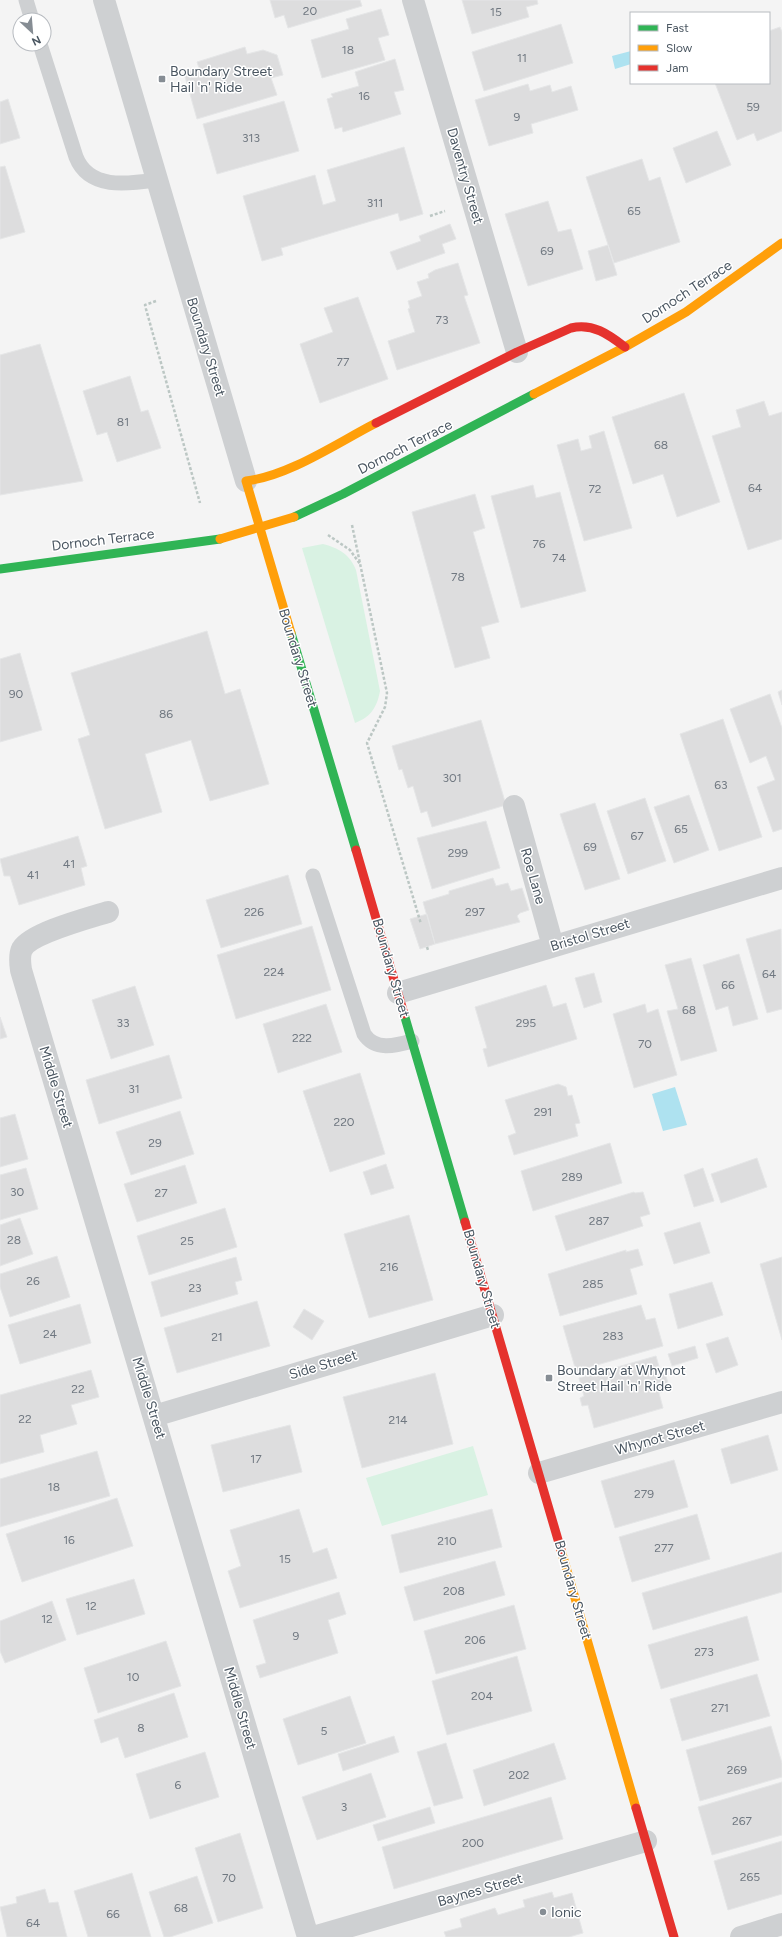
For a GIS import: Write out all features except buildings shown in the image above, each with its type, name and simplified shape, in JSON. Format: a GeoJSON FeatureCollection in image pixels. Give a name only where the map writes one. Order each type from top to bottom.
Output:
{"type":"FeatureCollection","features":[{"type":"Feature","properties":{"kind":"street","name":"Boundary Street"},"geometry":{"type":"LineString","coordinates":[[104,0],[493,1315],[674,1937]]}},
{"type":"Feature","properties":{"kind":"street","name":"Daventry Street"},"geometry":{"type":"LineString","coordinates":[[413,0],[517,352]]}},
{"type":"Feature","properties":{"kind":"street","name":"Dornoch Terrace"},"geometry":{"type":"LineString","coordinates":[[0,569],[220,539],[294,517],[350,491],[625,347],[686,312],[782,243]]}},
{"type":"Feature","properties":{"kind":"street"},"geometry":{"type":"LineString","coordinates":[[246,481],[262,479],[286,470],[517,352],[577,326],[591,326],[599,329],[625,347]]}},
{"type":"Feature","properties":{"kind":"street","name":"Roe Lane"},"geometry":{"type":"LineString","coordinates":[[514,806],[553,946]]}},
{"type":"Feature","properties":{"kind":"street","name":"Bristol Street"},"geometry":{"type":"LineString","coordinates":[[398,993],[782,878]]}},
{"type":"Feature","properties":{"kind":"street","name":"Middle Street"},"geometry":{"type":"LineString","coordinates":[[108,912],[32,939],[23,948],[20,960],[21,970],[308,1937]]}},
{"type":"Feature","properties":{"kind":"street","name":"Side Street"},"geometry":{"type":"LineString","coordinates":[[154,1416],[493,1315]]}},
{"type":"Feature","properties":{"kind":"street","name":"Whynot Street"},"geometry":{"type":"LineString","coordinates":[[539,1473],[782,1402]]}},
{"type":"Feature","properties":{"kind":"street","name":"Baynes Street"},"geometry":{"type":"LineString","coordinates":[[313,1937],[646,1842]]}},
{"type":"Feature","properties":{"kind":"street"},"geometry":{"type":"LineString","coordinates":[[741,1937],[782,1924]]}},
{"type":"Feature","properties":{"kind":"lane"},"geometry":{"type":"LineString","coordinates":[[26,0],[30,12]]}},
{"type":"Feature","properties":{"kind":"lane"},"geometry":{"type":"LineString","coordinates":[[43,52],[76,157],[83,170],[91,176],[118,184],[156,180]]}},
{"type":"Feature","properties":{"kind":"lane"},"geometry":{"type":"LineString","coordinates":[[313,876],[364,1034],[372,1041],[384,1046],[396,1046],[412,1041]]}},
{"type":"Feature","properties":{"kind":"path"},"geometry":{"type":"LineString","coordinates":[[156,301],[145,305],[200,503]]}},
{"type":"Feature","properties":{"kind":"path"},"geometry":{"type":"LineString","coordinates":[[352,525],[387,693],[385,707],[367,743],[421,924]]}},
{"type":"Feature","properties":{"kind":"path"},"geometry":{"type":"LineString","coordinates":[[328,535],[350,550],[361,566]]}},
{"type":"Feature","properties":{"kind":"green space"},"geometry":{"type":"Polygon","coordinates":[[[323,544],[343,552],[356,570],[380,691],[375,707],[372,711],[361,721],[355,723],[302,548],[323,544]]]}},
{"type":"Feature","properties":{"kind":"green space"},"geometry":{"type":"Polygon","coordinates":[[[473,1446],[488,1495],[382,1526],[366,1478],[473,1446]]]}},
{"type":"Feature","properties":{"kind":"water"},"geometry":{"type":"Polygon","coordinates":[[[630,51],[630,64],[615,69],[612,56],[630,51]]]}},
{"type":"Feature","properties":{"kind":"water"},"geometry":{"type":"Polygon","coordinates":[[[675,1087],[687,1125],[663,1131],[652,1094],[675,1087]]]}},
{"type":"Feature","properties":{"kind":"traffic: fast"},"geometry":{"type":"LineString","coordinates":[[294,517],[343,494],[534,394]]}},
{"type":"Feature","properties":{"kind":"traffic: fast"},"geometry":{"type":"LineString","coordinates":[[0,569],[220,539]]}},
{"type":"Feature","properties":{"kind":"traffic: fast"},"geometry":{"type":"LineString","coordinates":[[291,633],[356,850]]}},
{"type":"Feature","properties":{"kind":"traffic: fast"},"geometry":{"type":"LineString","coordinates":[[404,1014],[465,1222]]}},
{"type":"Feature","properties":{"kind":"traffic: slow"},"geometry":{"type":"LineString","coordinates":[[534,394],[625,347],[686,312],[782,243]]}},
{"type":"Feature","properties":{"kind":"traffic: slow"},"geometry":{"type":"LineString","coordinates":[[291,633],[246,481],[279,473],[296,466],[376,423]]}},
{"type":"Feature","properties":{"kind":"traffic: slow"},"geometry":{"type":"LineString","coordinates":[[220,539],[294,517]]}},
{"type":"Feature","properties":{"kind":"traffic: slow"},"geometry":{"type":"LineString","coordinates":[[561,1550],[636,1808]]}},
{"type":"Feature","properties":{"kind":"traffic: jam"},"geometry":{"type":"LineString","coordinates":[[376,423],[517,352],[571,328],[593,328],[606,334],[625,347]]}},
{"type":"Feature","properties":{"kind":"traffic: jam"},"geometry":{"type":"LineString","coordinates":[[356,850],[404,1014]]}},
{"type":"Feature","properties":{"kind":"traffic: jam"},"geometry":{"type":"LineString","coordinates":[[465,1222],[561,1550]]}},
{"type":"Feature","properties":{"kind":"traffic: jam"},"geometry":{"type":"LineString","coordinates":[[636,1808],[674,1937]]}},
{"type":"Feature","properties":{"kind":"place","name":"Boundary Street Hail 'n' Ride"},"geometry":{"type":"Point","coordinates":[162,79]}},
{"type":"Feature","properties":{"kind":"place","name":"Boundary at Whynot Street Hail 'n' Ride"},"geometry":{"type":"Point","coordinates":[549,1378]}},
{"type":"Feature","properties":{"kind":"place","name":"Ionic"},"geometry":{"type":"Point","coordinates":[543,1912]}}]}
